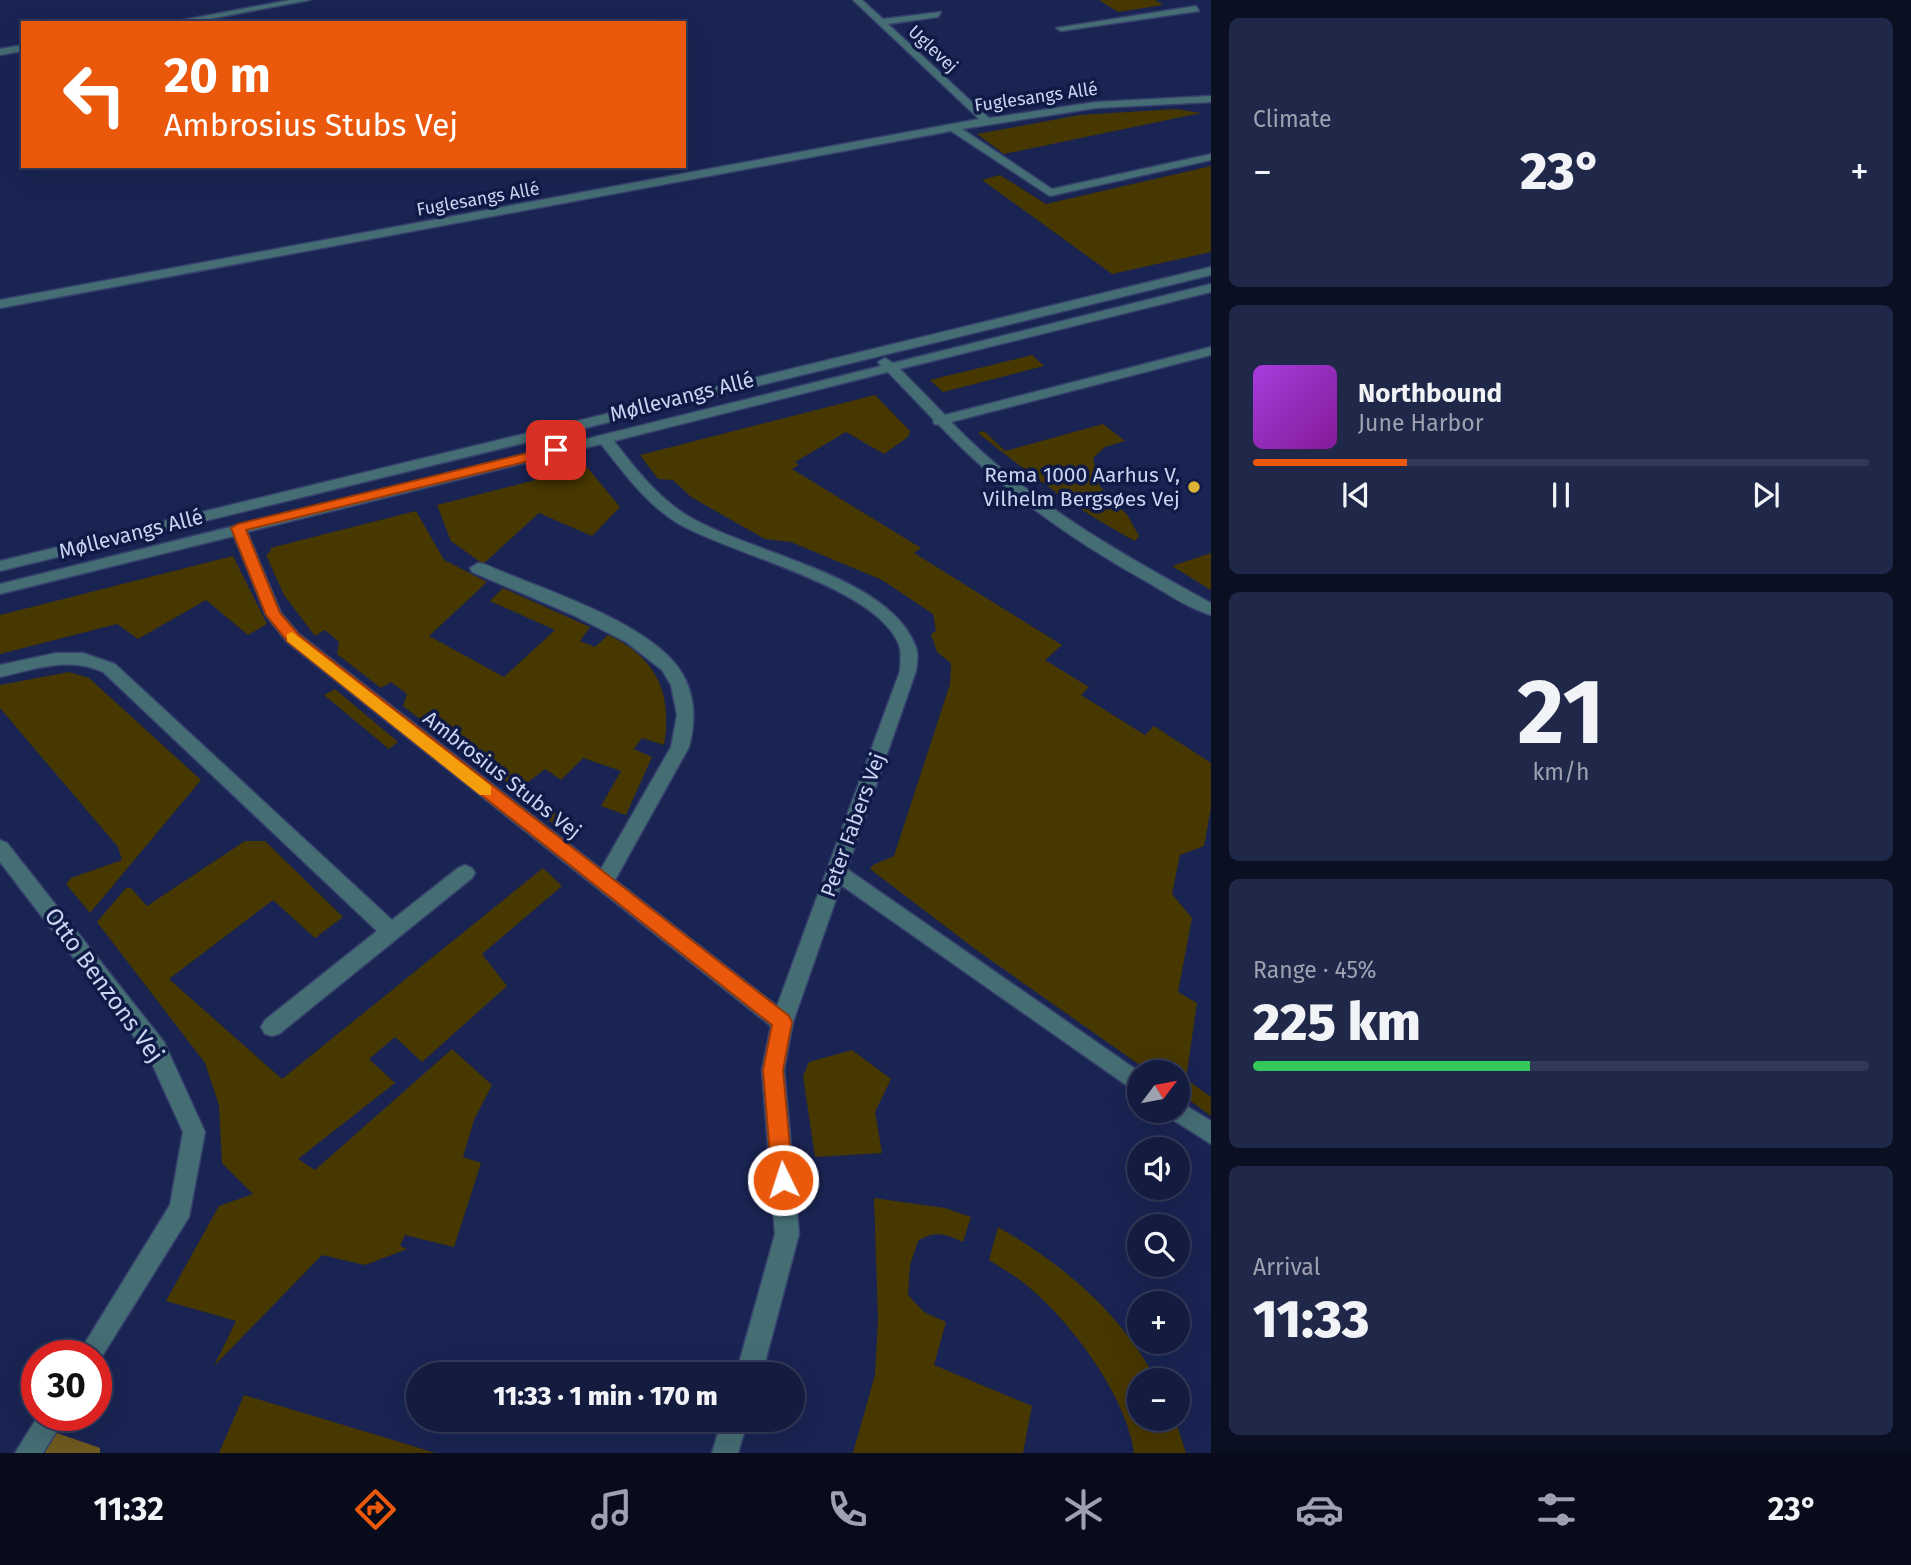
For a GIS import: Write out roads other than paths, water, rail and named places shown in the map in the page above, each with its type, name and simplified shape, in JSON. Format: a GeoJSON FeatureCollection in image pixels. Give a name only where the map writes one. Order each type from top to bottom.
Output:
{"type":"FeatureCollection","features":[{"type":"Feature","properties":{"kind":"street"},"geometry":{"type":"LineString","coordinates":[[183,21],[306,0]]}},
{"type":"Feature","properties":{"kind":"street","name":"Uglevej"},"geometry":{"type":"LineString","coordinates":[[858,0],[986,121]]}},
{"type":"Feature","properties":{"kind":"street"},"geometry":{"type":"LineString","coordinates":[[1061,28],[1200,11],[1183,0]]}},
{"type":"Feature","properties":{"kind":"street"},"geometry":{"type":"LineString","coordinates":[[881,22],[938,14]]}},
{"type":"Feature","properties":{"kind":"street"},"geometry":{"type":"LineString","coordinates":[[0,52],[21,48]]}},
{"type":"Feature","properties":{"kind":"street","name":"Fuglesangs Allé"},"geometry":{"type":"LineString","coordinates":[[0,304],[986,121],[1096,105],[1208,101]]}},
{"type":"Feature","properties":{"kind":"street"},"geometry":{"type":"LineString","coordinates":[[952,127],[1050,193],[1211,157]]}},
{"type":"Feature","properties":{"kind":"street","name":"Møllevangs Allé"},"geometry":{"type":"LineString","coordinates":[[0,566],[1211,271]]}},
{"type":"Feature","properties":{"kind":"street"},"geometry":{"type":"LineString","coordinates":[[1205,289],[1211,300]]}},
{"type":"Feature","properties":{"kind":"street","name":"Møllevangs Allé"},"geometry":{"type":"LineString","coordinates":[[0,589],[1205,289]]}},
{"type":"Feature","properties":{"kind":"street"},"geometry":{"type":"LineString","coordinates":[[939,421],[1211,351]]}},
{"type":"Feature","properties":{"kind":"street"},"geometry":{"type":"LineString","coordinates":[[875,352],[939,421],[1020,494],[1064,526],[1211,610]]}},
{"type":"Feature","properties":{"kind":"street","name":"Peter Fabers Vej"},"geometry":{"type":"LineString","coordinates":[[604,438],[641,485],[681,519],[734,547],[858,593],[879,607],[908,644],[908,671],[782,1022],[773,1070],[787,1234],[752,1362]]}},
{"type":"Feature","properties":{"kind":"street","name":"Ambrosius Stubs Vej"},"geometry":{"type":"LineString","coordinates":[[238,528],[274,615],[293,638],[782,1022]]}},
{"type":"Feature","properties":{"kind":"street"},"geometry":{"type":"LineString","coordinates":[[478,568],[618,630],[648,648],[668,666],[678,682],[687,722],[680,747],[603,883]]}},
{"type":"Feature","properties":{"kind":"street"},"geometry":{"type":"LineString","coordinates":[[0,671],[66,657],[91,657],[109,668],[390,931]]}},
{"type":"Feature","properties":{"kind":"street","name":"Otto Benzons Vej"},"geometry":{"type":"LineString","coordinates":[[0,848],[156,1049],[194,1132],[181,1209],[100,1340]]}},
{"type":"Feature","properties":{"kind":"street"},"geometry":{"type":"LineString","coordinates":[[837,872],[1127,1076]]}},
{"type":"Feature","properties":{"kind":"street"},"geometry":{"type":"LineString","coordinates":[[272,1027],[466,873]]}},
{"type":"Feature","properties":{"kind":"street"},"geometry":{"type":"LineString","coordinates":[[1190,1119],[1211,1134]]}},
{"type":"Feature","properties":{"kind":"street"},"geometry":{"type":"LineString","coordinates":[[28,1453],[43,1431]]}},
{"type":"Feature","properties":{"kind":"street"},"geometry":{"type":"LineString","coordinates":[[725,1453],[731,1432]]}},
{"type":"Feature","properties":{"kind":"place","name":"Rema 1000 Aarhus V, Vilhelm Bergsøes Vej"},"geometry":{"type":"Point","coordinates":[1194,487]}}]}
